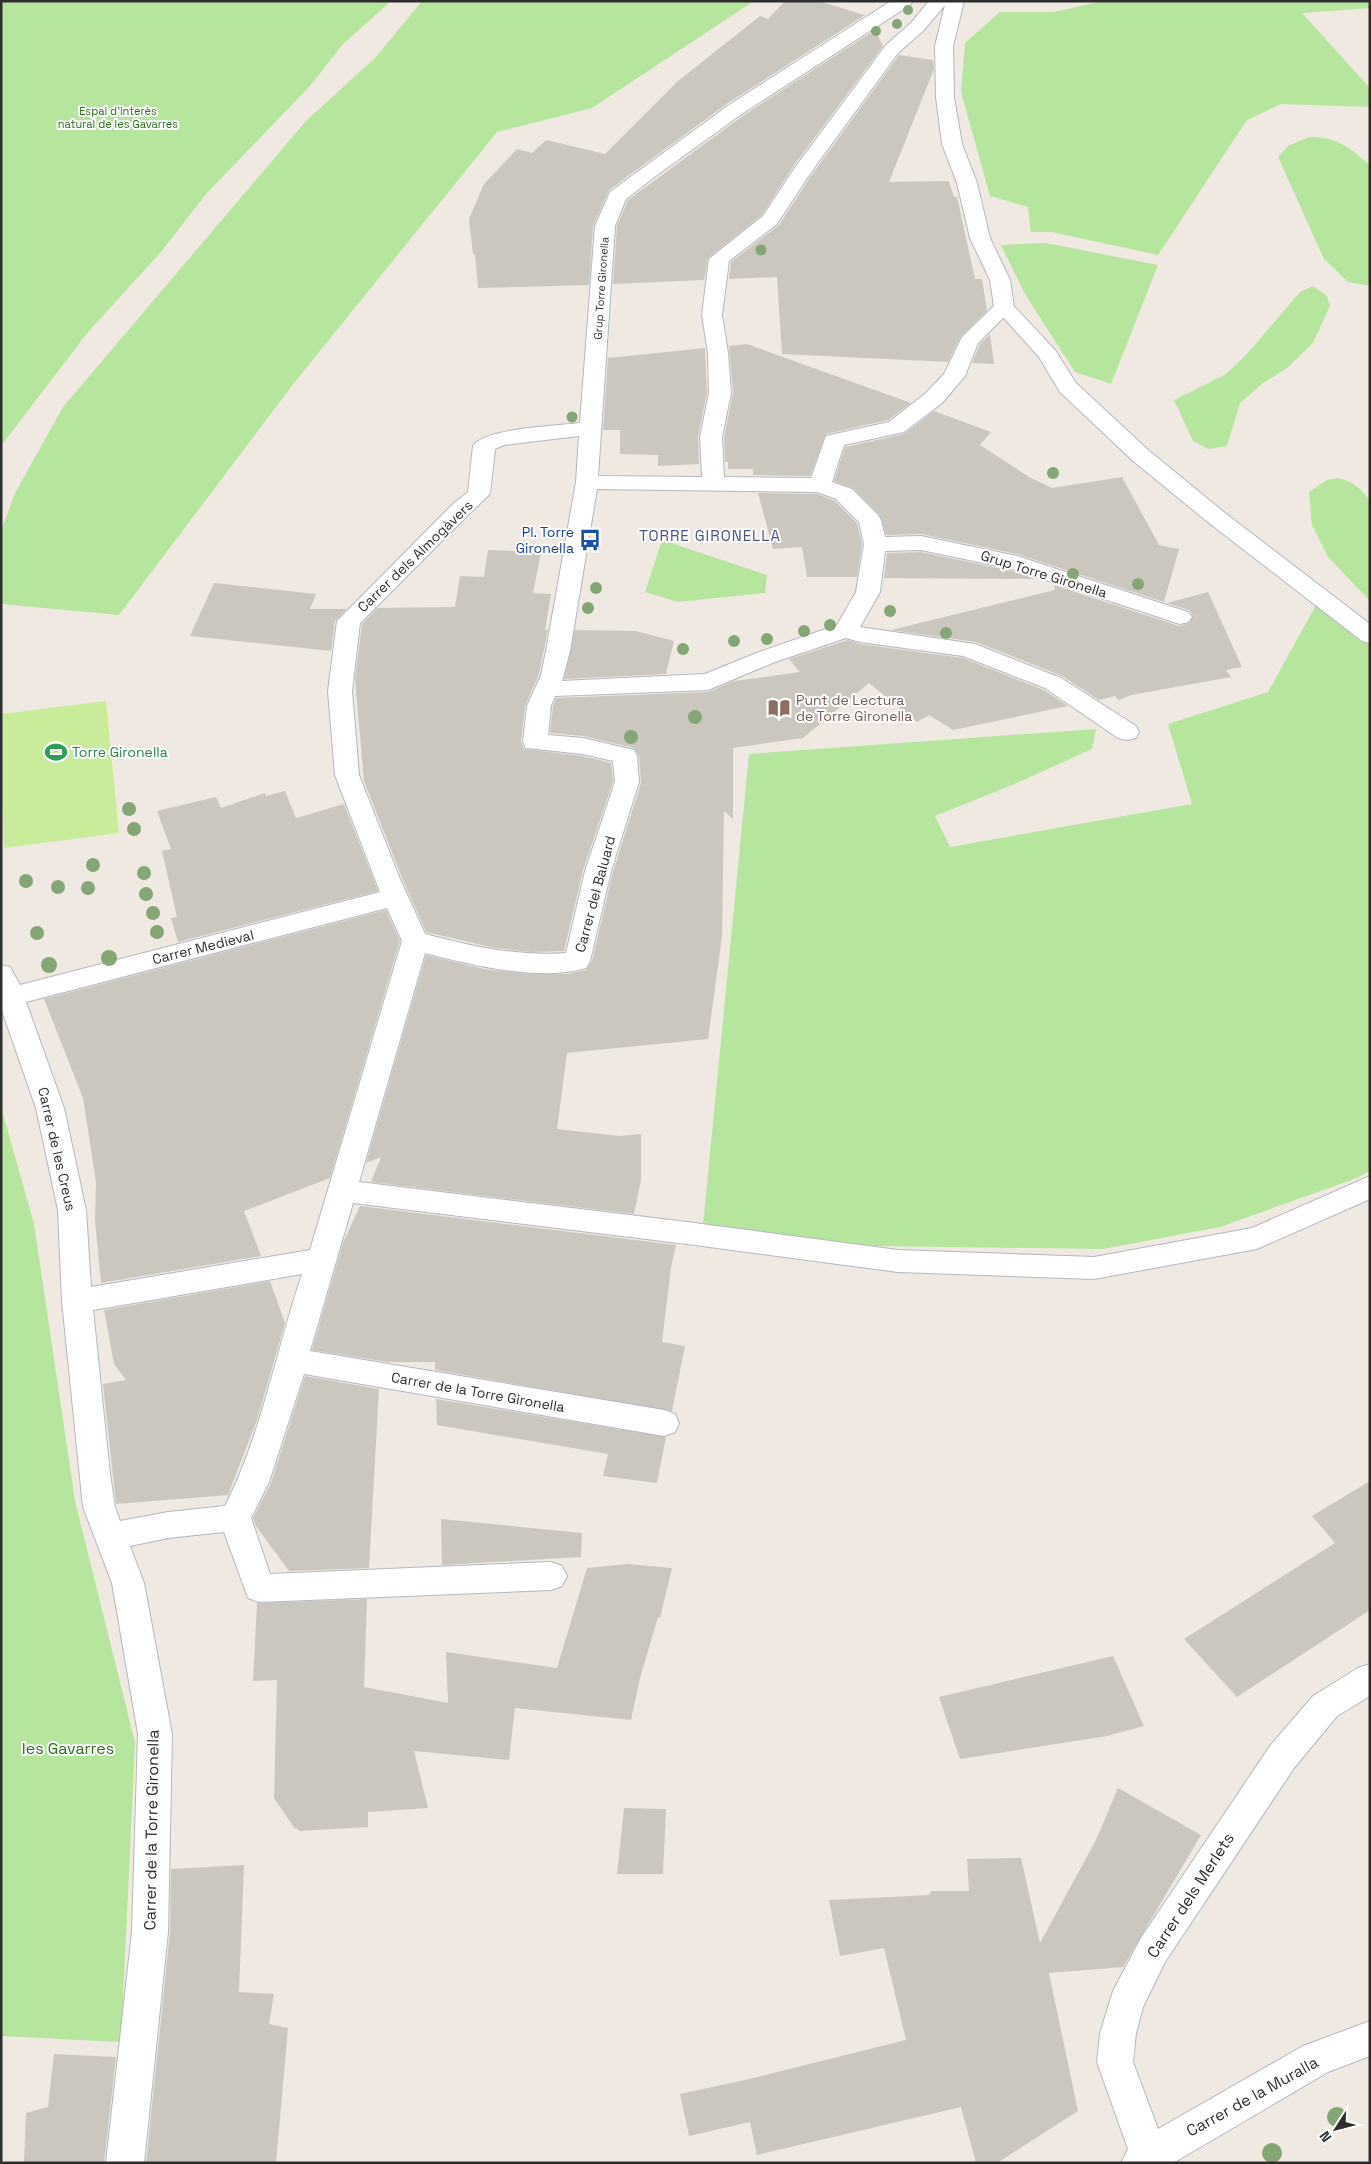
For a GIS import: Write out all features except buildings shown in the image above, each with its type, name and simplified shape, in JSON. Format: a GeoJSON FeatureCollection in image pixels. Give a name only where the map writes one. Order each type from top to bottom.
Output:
{"type":"FeatureCollection","features":[{"type":"Feature","properties":{"kind":"street","name":"Grup Torre Gironella"},"geometry":{"type":"LineString","coordinates":[[587,482],[605,226],[617,196],[736,110],[904,1]]}},
{"type":"Feature","properties":{"kind":"street"},"geometry":{"type":"LineString","coordinates":[[713,484],[711,437],[720,393],[718,353],[712,315],[718,259],[770,220],[801,173],[892,49],[917,27],[939,1]]}},
{"type":"Feature","properties":{"kind":"street"},"geometry":{"type":"LineString","coordinates":[[955,1],[944,46],[945,97],[952,144],[967,183],[980,238],[1000,280],[1004,307],[1048,354],[1068,387],[1140,455],[1216,518],[1370,636]]}},
{"type":"Feature","properties":{"kind":"street"},"geometry":{"type":"LineString","coordinates":[[820,486],[834,441],[896,427],[934,398],[954,376],[969,341],[1004,307]]}},
{"type":"Feature","properties":{"kind":"street","name":"Carrer dels Almogàvers"},"geometry":{"type":"LineString","coordinates":[[415,941],[395,897],[347,775],[340,691],[349,621],[478,494],[484,446],[499,439],[591,428]]}},
{"type":"Feature","properties":{"kind":"street"},"geometry":{"type":"LineString","coordinates":[[846,630],[868,592],[875,544],[870,520],[844,494],[820,486],[587,482],[558,651],[553,675],[546,689],[708,682],[767,657],[846,630],[860,635],[967,649],[1053,683],[1127,732]]}},
{"type":"Feature","properties":{"kind":"street","name":"Grup Torre Gironella"},"geometry":{"type":"LineString","coordinates":[[875,544],[921,543],[1017,563],[1180,618]]}},
{"type":"Feature","properties":{"kind":"street","name":"Carrer del Baluard"},"geometry":{"type":"LineString","coordinates":[[415,941],[470,955],[545,964],[577,961],[598,871],[626,782],[625,756],[583,746],[535,742],[539,706],[546,689]]}},
{"type":"Feature","properties":{"kind":"street","name":"Carrer Medieval"},"geometry":{"type":"LineString","coordinates":[[6,986],[395,897]]}},
{"type":"Feature","properties":{"kind":"street"},"geometry":{"type":"LineString","coordinates":[[415,941],[312,1288],[293,1360],[253,1482],[235,1518],[259,1588],[551,1576]]}},
{"type":"Feature","properties":{"kind":"street","name":"Carrer de les Creus"},"geometry":{"type":"LineString","coordinates":[[6,986],[50,1108],[72,1210],[77,1301],[94,1474],[99,1507],[112,1536]]}},
{"type":"Feature","properties":{"kind":"street"},"geometry":{"type":"LineString","coordinates":[[342,1191],[688,1233],[898,1261],[1094,1268],[1256,1238],[1370,1187]]}},
{"type":"Feature","properties":{"kind":"street"},"geometry":{"type":"LineString","coordinates":[[77,1301],[322,1259]]}},
{"type":"Feature","properties":{"kind":"street","name":"Carrer de la Torre Gironella"},"geometry":{"type":"LineString","coordinates":[[293,1360],[664,1424]]}},
{"type":"Feature","properties":{"kind":"street"},"geometry":{"type":"LineString","coordinates":[[112,1536],[168,1525],[235,1518]]}},
{"type":"Feature","properties":{"kind":"street","name":"Carrer de la Torre Gironella"},"geometry":{"type":"LineString","coordinates":[[112,1536],[128,1583],[154,1734],[150,1932],[125,2163]]}},
{"type":"Feature","properties":{"kind":"street","name":"Carrer dels Merlets"},"geometry":{"type":"LineString","coordinates":[[1144,2160],[1116,2062],[1118,2033],[1126,2003],[1153,1950],[1282,1757],[1325,1706],[1370,1678]]}},
{"type":"Feature","properties":{"kind":"street","name":"Carrer de la Muralla"},"geometry":{"type":"LineString","coordinates":[[1144,2160],[1176,2139],[1316,2059],[1370,2038]]}},
{"type":"Feature","properties":{"kind":"green space","name":"Espai d'interès natural de les Gavarres"},"geometry":{"type":"Polygon","coordinates":[[[1,1],[391,1],[343,44],[309,87],[206,194],[161,252],[88,332],[1,446],[1,1]]]}},
{"type":"Feature","properties":{"kind":"green space"},"geometry":{"type":"Polygon","coordinates":[[[422,1],[754,1],[592,108],[497,132],[294,383],[119,615],[1,604],[1,531],[15,493],[63,407],[306,121],[376,57],[422,1]]]}},
{"type":"Feature","properties":{"kind":"green space"},"geometry":{"type":"Polygon","coordinates":[[[1102,1],[1370,1],[1370,8],[1302,13],[1370,88],[1370,107],[1281,104],[1247,120],[1158,255],[1052,232],[1031,232],[1028,207],[990,196],[961,92],[965,43],[1000,12],[1054,12],[1102,1]]]}},
{"type":"Feature","properties":{"kind":"green space"},"geometry":{"type":"Polygon","coordinates":[[[1309,137],[1319,137],[1342,144],[1370,165],[1370,286],[1348,282],[1324,259],[1278,157],[1288,146],[1309,137]]]}},
{"type":"Feature","properties":{"kind":"green space"},"geometry":{"type":"Polygon","coordinates":[[[1046,243],[1158,265],[1111,384],[1075,372],[1025,294],[1001,245],[1046,243]]]}},
{"type":"Feature","properties":{"kind":"green space"},"geometry":{"type":"Polygon","coordinates":[[[1313,286],[1327,296],[1330,306],[1313,343],[1287,368],[1263,383],[1240,403],[1227,446],[1208,449],[1193,441],[1174,400],[1226,374],[1247,354],[1300,292],[1313,286]]]}},
{"type":"Feature","properties":{"kind":"green space"},"geometry":{"type":"Polygon","coordinates":[[[1338,478],[1356,486],[1370,501],[1370,601],[1328,557],[1312,525],[1309,492],[1327,480],[1338,478]]]}},
{"type":"Feature","properties":{"kind":"green space"},"geometry":{"type":"Polygon","coordinates":[[[662,540],[767,575],[765,593],[678,602],[645,592],[662,540]]]}},
{"type":"Feature","properties":{"kind":"green space"},"geometry":{"type":"Polygon","coordinates":[[[1316,605],[1370,644],[1370,1171],[1357,1178],[1220,1227],[1103,1249],[875,1246],[703,1225],[749,754],[1096,729],[1092,749],[1012,785],[935,816],[950,847],[1192,804],[1168,724],[1268,692],[1316,605]]]}},
{"type":"Feature","properties":{"kind":"green space","name":"Torre Gironella"},"geometry":{"type":"Polygon","coordinates":[[[106,701],[119,833],[4,848],[1,791],[1,714],[106,701]]]}},
{"type":"Feature","properties":{"kind":"green space","name":"les Gavarres"},"geometry":{"type":"Polygon","coordinates":[[[1,1107],[34,1224],[75,1501],[135,1743],[121,2042],[1,2036],[1,1107]]]}},
{"type":"Feature","properties":{"kind":"place","name":"Pl. Torre Gironella"},"geometry":{"type":"Point","coordinates":[590,540]}},
{"type":"Feature","properties":{"kind":"place","name":"Punt de Lectura de Torre Gironella"},"geometry":{"type":"Point","coordinates":[779,708]}},
{"type":"Feature","properties":{"kind":"place","name":"Torre Gironella"},"geometry":{"type":"Point","coordinates":[56,752]}},
{"type":"Feature","properties":{"kind":"district","name":"TORRE GIRONELLA"},"geometry":{"type":"Point","coordinates":[710,536]}}]}
